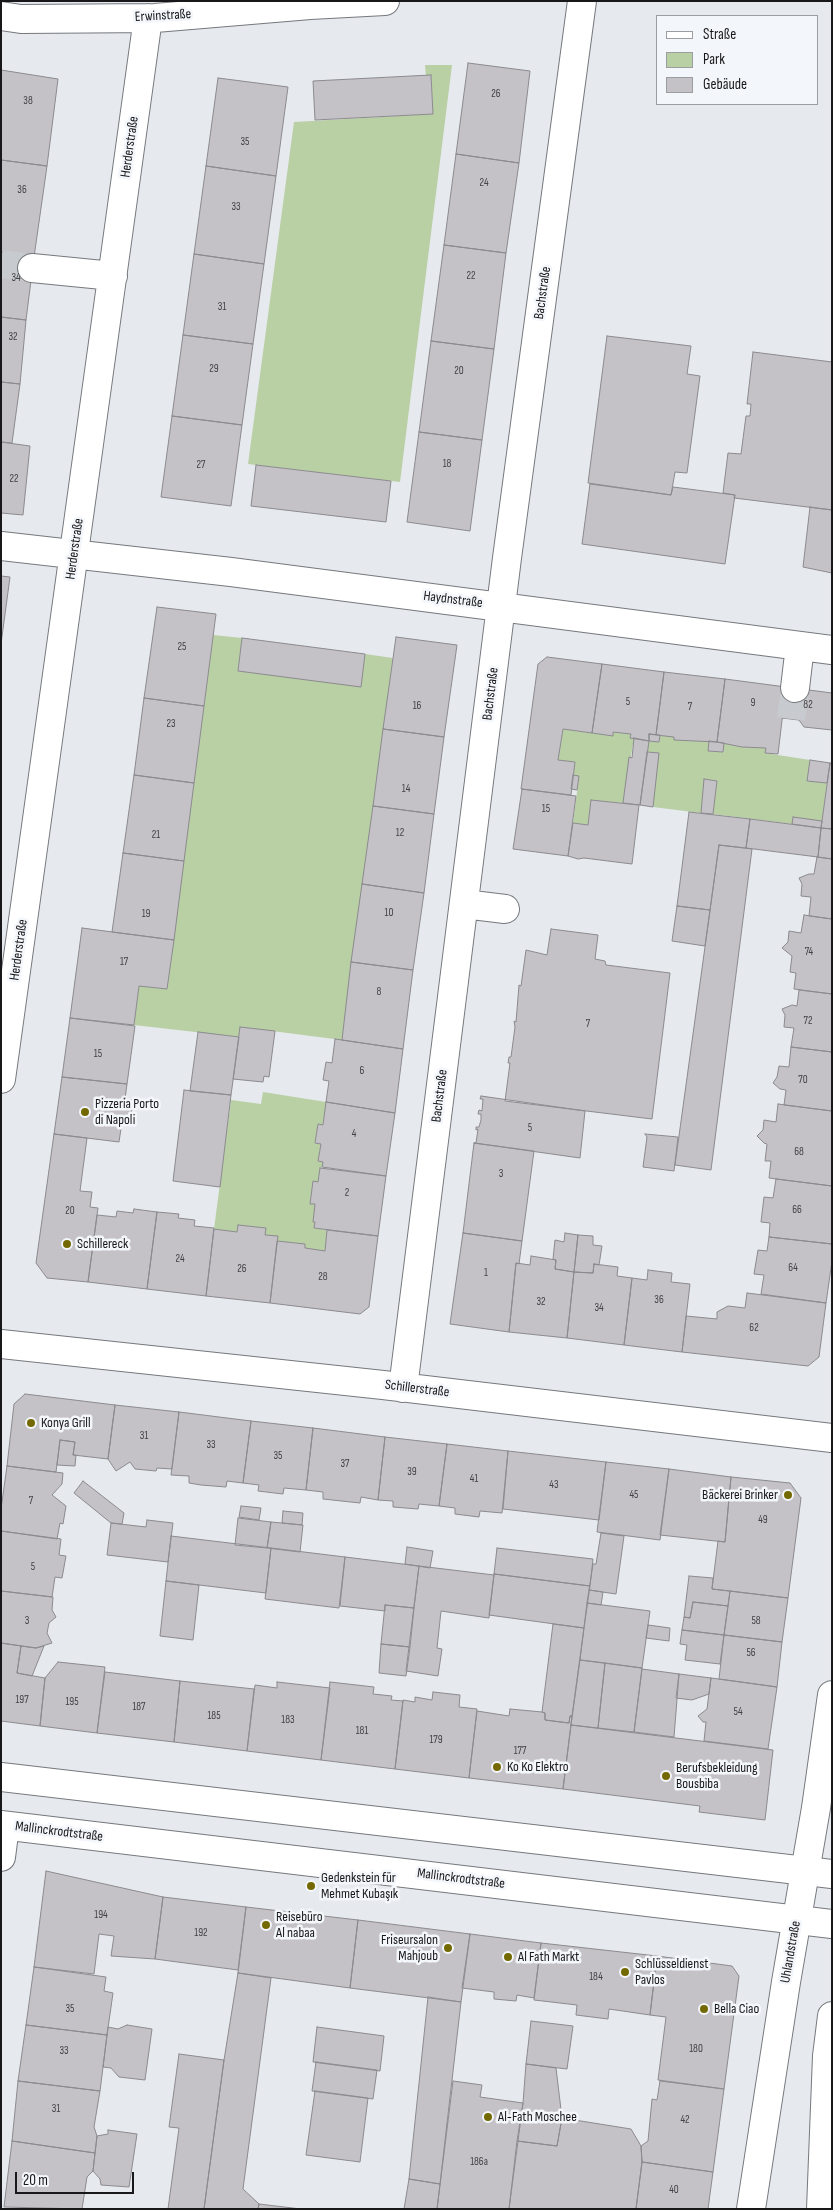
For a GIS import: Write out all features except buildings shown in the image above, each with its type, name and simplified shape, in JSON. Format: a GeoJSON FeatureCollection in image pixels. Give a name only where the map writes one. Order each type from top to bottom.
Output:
{"type":"FeatureCollection","features":[{"type":"Feature","properties":{"kind":"street","name":"Erwinstraße"},"geometry":{"type":"LineString","coordinates":[[1,16],[21,19],[385,1]]}},
{"type":"Feature","properties":{"kind":"street","name":"Bachstraße"},"geometry":{"type":"LineString","coordinates":[[403,1388],[502,607],[582,1]]}},
{"type":"Feature","properties":{"kind":"street","name":"Herderstraße"},"geometry":{"type":"LineString","coordinates":[[1,1079],[113,276],[154,12]]}},
{"type":"Feature","properties":{"kind":"street"},"geometry":{"type":"LineString","coordinates":[[32,268],[113,276]]}},
{"type":"Feature","properties":{"kind":"street","name":"Haydnstraße"},"geometry":{"type":"LineString","coordinates":[[1,546],[231,572],[832,650]]}},
{"type":"Feature","properties":{"kind":"street"},"geometry":{"type":"LineString","coordinates":[[795,688],[800,646]]}},
{"type":"Feature","properties":{"kind":"street"},"geometry":{"type":"LineString","coordinates":[[464,904],[505,909]]}},
{"type":"Feature","properties":{"kind":"street","name":"Schillerstraße"},"geometry":{"type":"LineString","coordinates":[[1,1344],[832,1438]]}},
{"type":"Feature","properties":{"kind":"street","name":"Uhlandstraße"},"geometry":{"type":"LineString","coordinates":[[752,2209],[796,1920],[816,1808],[832,1695]]}},
{"type":"Feature","properties":{"kind":"street"},"geometry":{"type":"LineString","coordinates":[[1,1777],[832,1874]]}},
{"type":"Feature","properties":{"kind":"street"},"geometry":{"type":"LineString","coordinates":[[1,1857],[3,1825]]}},
{"type":"Feature","properties":{"kind":"street","name":"Mallinckrodtstraße"},"geometry":{"type":"LineString","coordinates":[[3,1825],[832,1924]]}},
{"type":"Feature","properties":{"kind":"street"},"geometry":{"type":"LineString","coordinates":[[821,2209],[827,2056],[832,2016]]}},
{"type":"Feature","properties":{"kind":"green space"},"geometry":{"type":"Polygon","coordinates":[[[425,65],[452,65],[400,482],[248,464],[294,122],[433,114],[431,75],[426,76],[425,65]]]}},
{"type":"Feature","properties":{"kind":"green space"},"geometry":{"type":"Polygon","coordinates":[[[213,635],[242,638],[238,671],[361,686],[365,654],[393,658],[342,1040],[241,1027],[239,1037],[134,1025],[139,986],[167,989],[213,635]]]}},
{"type":"Feature","properties":{"kind":"green space"},"geometry":{"type":"Polygon","coordinates":[[[563,729],[612,736],[613,732],[631,734],[630,738],[634,738],[623,803],[591,800],[588,825],[573,823],[579,776],[573,775],[575,762],[558,760],[563,729]]]}},
{"type":"Feature","properties":{"kind":"green space"},"geometry":{"type":"Polygon","coordinates":[[[660,735],[674,737],[675,740],[709,741],[708,751],[723,752],[724,743],[742,747],[766,748],[765,753],[810,760],[807,781],[827,783],[822,821],[792,824],[713,814],[717,781],[705,779],[701,813],[653,807],[658,753],[647,752],[649,741],[659,742],[660,735]]]}},
{"type":"Feature","properties":{"kind":"green space"},"geometry":{"type":"Polygon","coordinates":[[[263,1092],[326,1102],[323,1125],[318,1124],[315,1143],[321,1144],[318,1161],[323,1162],[318,1182],[313,1181],[310,1203],[315,1204],[314,1228],[327,1230],[325,1251],[305,1248],[305,1244],[277,1241],[277,1236],[265,1235],[265,1228],[238,1225],[237,1232],[214,1229],[231,1100],[261,1104],[263,1092]]]}},
{"type":"Feature","properties":{"kind":"tunnel"},"geometry":{"type":"LineString","coordinates":[[1,264],[32,268]]}},
{"type":"Feature","properties":{"kind":"tunnel"},"geometry":{"type":"LineString","coordinates":[[791,719],[795,688]]}},
{"type":"Feature","properties":{"kind":"place","name":"Pizzeria Porto di Napoli"},"geometry":{"type":"Point","coordinates":[85,1112]}},
{"type":"Feature","properties":{"kind":"place","name":"Schillereck"},"geometry":{"type":"Point","coordinates":[67,1244]}},
{"type":"Feature","properties":{"kind":"place","name":"Konya Grill"},"geometry":{"type":"Point","coordinates":[31,1423]}},
{"type":"Feature","properties":{"kind":"place","name":"Bäckerei Brinker"},"geometry":{"type":"Point","coordinates":[788,1495]}},
{"type":"Feature","properties":{"kind":"place","name":"Ko Ko Elektro"},"geometry":{"type":"Point","coordinates":[497,1767]}},
{"type":"Feature","properties":{"kind":"place","name":"Berufsbekleidung Bousbiba"},"geometry":{"type":"Point","coordinates":[666,1776]}},
{"type":"Feature","properties":{"kind":"place","name":"Gedenkstein für Mehmet Kubaşık"},"geometry":{"type":"Point","coordinates":[311,1886]}},
{"type":"Feature","properties":{"kind":"place","name":"Reisebüro Al nabaa"},"geometry":{"type":"Point","coordinates":[266,1925]}},
{"type":"Feature","properties":{"kind":"place","name":"Friseursalon Mahjoub"},"geometry":{"type":"Point","coordinates":[448,1948]}},
{"type":"Feature","properties":{"kind":"place","name":"Al Fath Markt"},"geometry":{"type":"Point","coordinates":[508,1957]}},
{"type":"Feature","properties":{"kind":"place","name":"Schlüsseldienst Pavlos"},"geometry":{"type":"Point","coordinates":[625,1972]}},
{"type":"Feature","properties":{"kind":"place","name":"Bella Ciao"},"geometry":{"type":"Point","coordinates":[704,2009]}},
{"type":"Feature","properties":{"kind":"place","name":"Al-Fath Moschee"},"geometry":{"type":"Point","coordinates":[488,2117]}}]}
